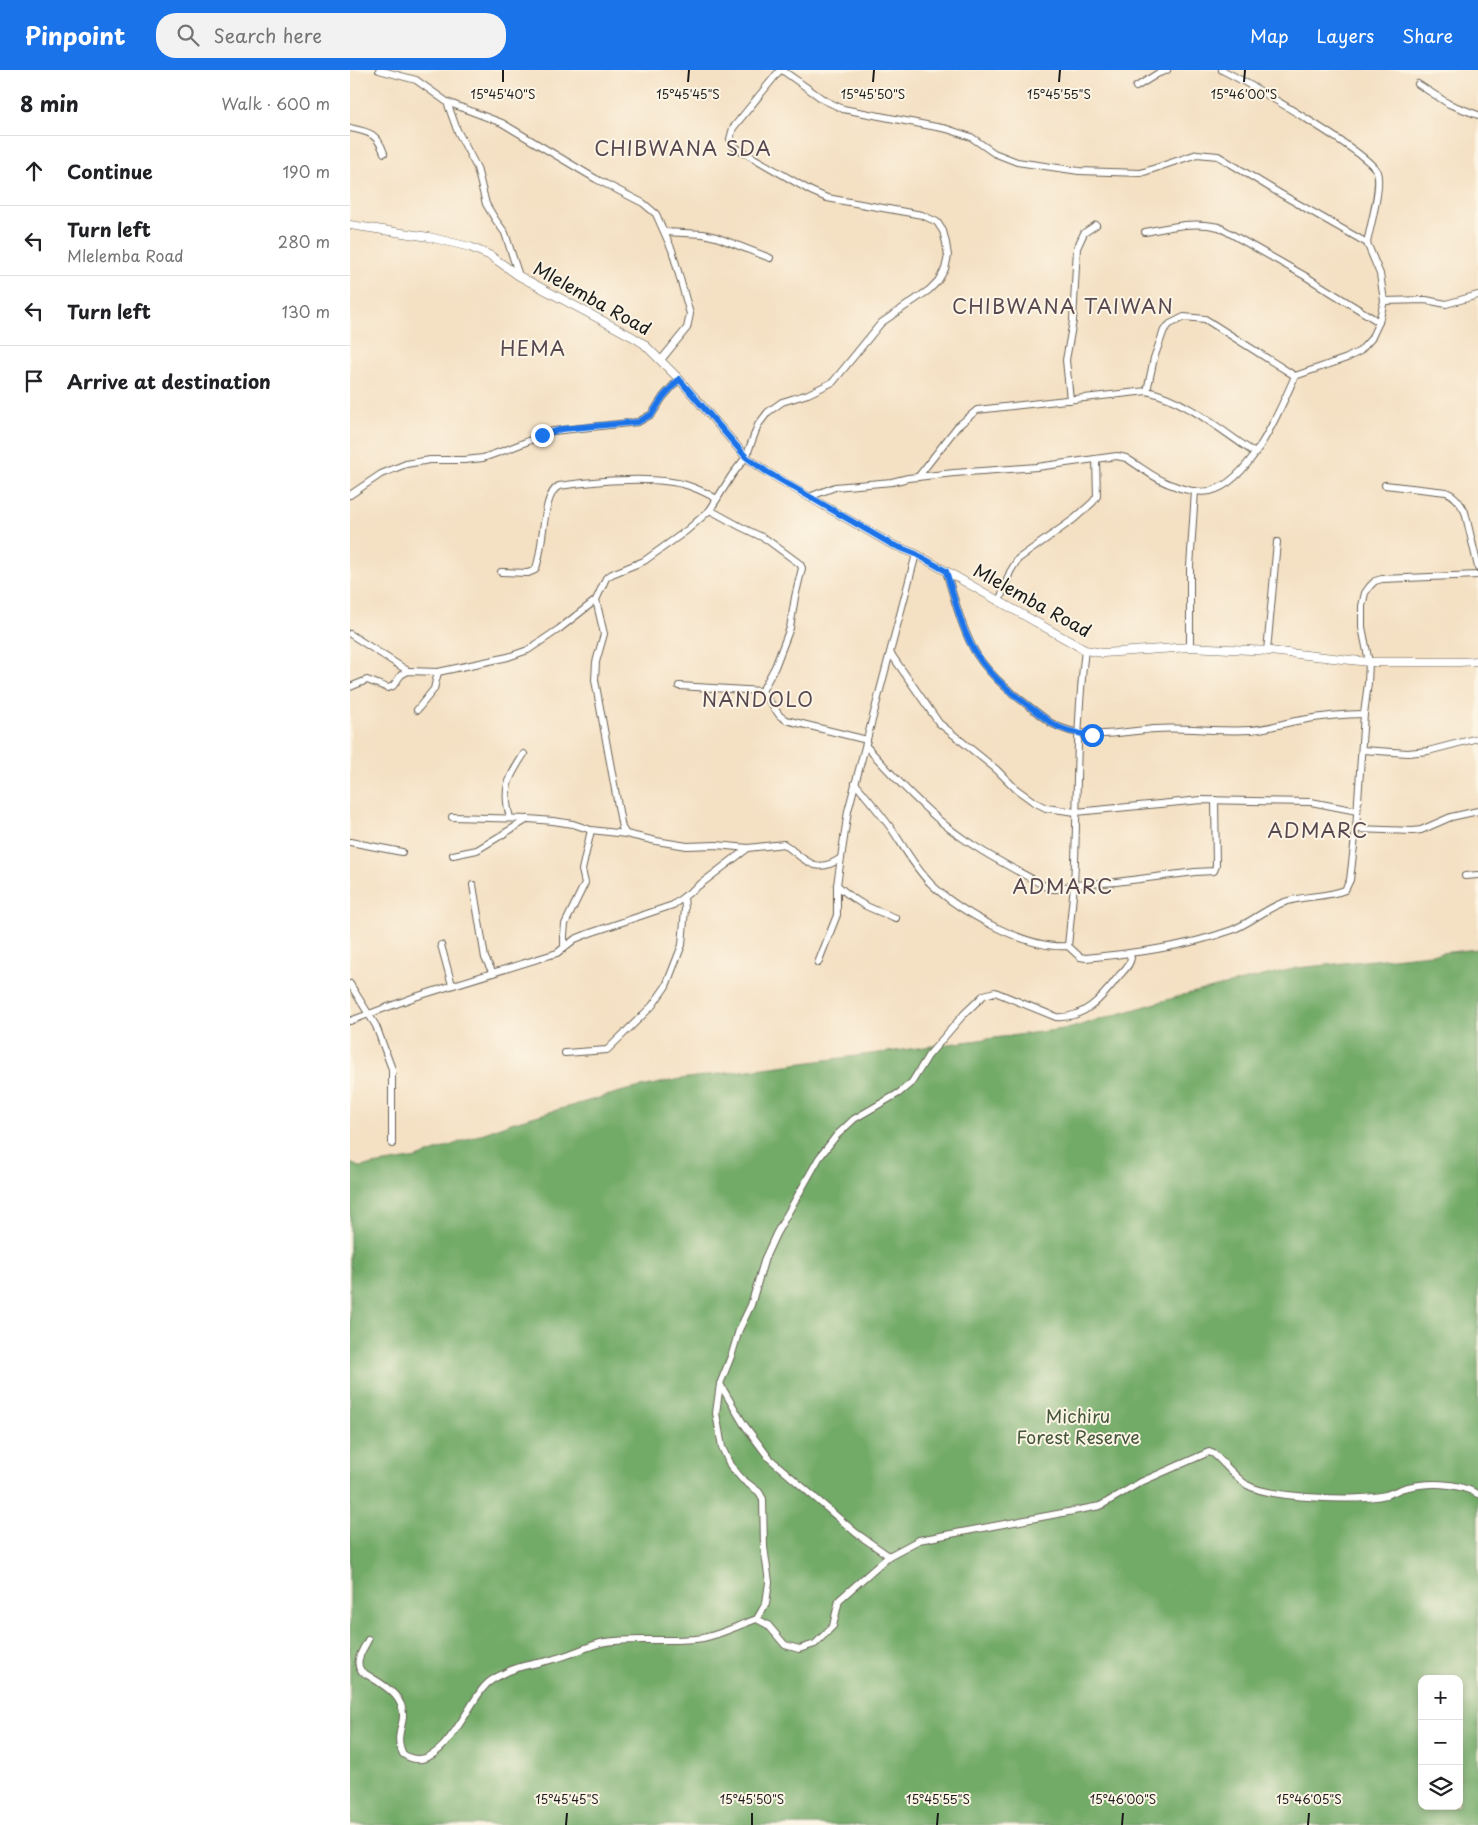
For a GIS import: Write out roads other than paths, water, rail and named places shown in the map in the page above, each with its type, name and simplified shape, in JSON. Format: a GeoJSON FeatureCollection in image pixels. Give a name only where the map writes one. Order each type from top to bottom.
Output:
{"type":"FeatureCollection","features":[{"type":"Feature","properties":{"kind":"street"},"geometry":{"type":"LineString","coordinates":[[378,70],[416,80],[447,102],[502,123],[596,179],[643,203],[656,214],[665,232],[679,274],[690,319],[684,332],[660,360]]}},
{"type":"Feature","properties":{"kind":"street"},"geometry":{"type":"LineString","coordinates":[[350,634],[408,671],[438,672],[508,657],[528,650],[577,616],[596,600],[606,578],[644,561],[686,532],[710,510],[746,457],[758,425],[768,412],[782,402],[808,394],[833,382],[881,323],[929,290],[938,281],[945,269],[948,256],[943,231],[937,222],[928,217],[827,198],[811,191],[733,146],[730,139],[733,128],[781,70],[824,100],[842,109],[947,129],[971,137],[994,153],[1017,162],[1079,171],[1141,173],[1197,154],[1218,156],[1279,194],[1367,243]]}},
{"type":"Feature","properties":{"kind":"street"},"geometry":{"type":"LineString","coordinates":[[1136,87],[1167,70]]}},
{"type":"Feature","properties":{"kind":"street"},"geometry":{"type":"LineString","coordinates":[[809,497],[835,487],[892,482],[954,473],[1037,467],[1117,456],[1126,458],[1169,484],[1195,491],[1211,491],[1231,481],[1255,453],[1279,413],[1295,376],[1347,358],[1360,351],[1371,339],[1379,322],[1384,301],[1380,274],[1367,243],[1378,184],[1377,171],[1358,152],[1222,70]]}},
{"type":"Feature","properties":{"kind":"street"},"geometry":{"type":"LineString","coordinates":[[1418,84],[1449,104],[1478,115]]}},
{"type":"Feature","properties":{"kind":"street"},"geometry":{"type":"LineString","coordinates":[[447,102],[457,130],[477,168],[486,204],[494,219],[505,232],[519,276]]}},
{"type":"Feature","properties":{"kind":"street"},"geometry":{"type":"LineString","coordinates":[[350,128],[371,133],[381,146],[384,154]]}},
{"type":"Feature","properties":{"kind":"street"},"geometry":{"type":"LineString","coordinates":[[1144,232],[1186,223],[1208,224],[1219,227],[1305,276],[1379,322]]}},
{"type":"Feature","properties":{"kind":"street"},"geometry":{"type":"LineString","coordinates":[[1070,400],[1066,360],[1073,321],[1077,248],[1084,233],[1096,225]]}},
{"type":"Feature","properties":{"kind":"street","name":"Mlelemba Road"},"geometry":{"type":"LineString","coordinates":[[350,226],[428,237],[470,246],[491,256],[519,276],[633,337],[644,344],[679,379],[746,457],[767,472],[891,544],[916,554],[1085,650],[1103,653],[1190,648],[1267,651],[1369,662],[1478,661]]}},
{"type":"Feature","properties":{"kind":"street"},"geometry":{"type":"LineString","coordinates":[[665,232],[702,234],[716,237],[770,258]]}},
{"type":"Feature","properties":{"kind":"street"},"geometry":{"type":"LineString","coordinates":[[1384,301],[1426,300],[1446,304],[1478,295]]}},
{"type":"Feature","properties":{"kind":"street"},"geometry":{"type":"LineString","coordinates":[[1147,391],[1154,358],[1164,330],[1170,324],[1184,317],[1205,319],[1295,376]]}},
{"type":"Feature","properties":{"kind":"street"},"geometry":{"type":"LineString","coordinates":[[350,495],[381,474],[406,464],[430,460],[483,458],[553,431],[638,422],[652,414],[663,397],[679,379]]}},
{"type":"Feature","properties":{"kind":"street"},"geometry":{"type":"LineString","coordinates":[[918,477],[957,427],[976,410],[1147,391],[1161,394],[1179,402],[1255,453]]}},
{"type":"Feature","properties":{"kind":"street"},"geometry":{"type":"LineString","coordinates":[[999,602],[1010,572],[1018,559],[1074,519],[1093,502],[1097,496],[1096,460]]}},
{"type":"Feature","properties":{"kind":"street"},"geometry":{"type":"LineString","coordinates":[[501,572],[528,573],[535,570],[540,553],[546,513],[554,490],[559,486],[599,482],[661,482],[688,486],[717,499]]}},
{"type":"Feature","properties":{"kind":"street"},"geometry":{"type":"LineString","coordinates":[[1385,485],[1452,494],[1465,512],[1478,567]]}},
{"type":"Feature","properties":{"kind":"street"},"geometry":{"type":"LineString","coordinates":[[1190,648],[1190,567],[1195,491]]}},
{"type":"Feature","properties":{"kind":"street"},"geometry":{"type":"LineString","coordinates":[[710,510],[766,539],[800,564],[802,568],[790,628],[775,667],[762,691]]}},
{"type":"Feature","properties":{"kind":"street"},"geometry":{"type":"LineString","coordinates":[[1267,651],[1277,542]]}},
{"type":"Feature","properties":{"kind":"street"},"geometry":{"type":"LineString","coordinates":[[818,963],[837,915],[837,885],[855,783],[891,654],[916,554]]}},
{"type":"Feature","properties":{"kind":"street"},"geometry":{"type":"LineString","coordinates":[[946,571],[969,641],[985,665],[1003,685],[1059,728],[1079,734],[1170,729],[1249,730],[1268,728],[1296,721],[1364,714]]}},
{"type":"Feature","properties":{"kind":"street"},"geometry":{"type":"LineString","coordinates":[[855,783],[889,825],[921,872],[946,896],[1012,935],[1048,946],[1068,946],[1080,957],[1086,958],[1129,954],[1214,936],[1244,924],[1283,902],[1330,895],[1345,890],[1350,880],[1356,829],[1369,662],[1362,627],[1362,606],[1365,594],[1370,586],[1375,581],[1382,579],[1478,576]]}},
{"type":"Feature","properties":{"kind":"street"},"geometry":{"type":"LineString","coordinates":[[596,600],[604,634],[596,662],[595,680],[622,828],[626,834]]}},
{"type":"Feature","properties":{"kind":"street"},"geometry":{"type":"LineString","coordinates":[[1068,946],[1074,885],[1079,734],[1085,650]]}},
{"type":"Feature","properties":{"kind":"street"},"geometry":{"type":"LineString","coordinates":[[891,654],[939,723],[996,769],[1016,790],[1046,808],[1076,812],[1173,802],[1215,800],[1311,802],[1357,811]]}},
{"type":"Feature","properties":{"kind":"street"},"geometry":{"type":"LineString","coordinates":[[350,687],[367,680],[388,688],[393,686],[401,675],[408,671]]}},
{"type":"Feature","properties":{"kind":"street"},"geometry":{"type":"LineString","coordinates":[[417,710],[434,688],[438,672]]}},
{"type":"Feature","properties":{"kind":"street"},"geometry":{"type":"LineString","coordinates":[[679,686],[762,691]]}},
{"type":"Feature","properties":{"kind":"street"},"geometry":{"type":"LineString","coordinates":[[762,691],[780,716],[786,720],[867,743],[887,770],[945,825],[967,841],[1050,889],[1214,871],[1216,866],[1215,800]]}},
{"type":"Feature","properties":{"kind":"street"},"geometry":{"type":"LineString","coordinates":[[1362,750],[1408,753],[1478,738]]}},
{"type":"Feature","properties":{"kind":"street"},"geometry":{"type":"LineString","coordinates":[[510,818],[506,795],[508,779],[524,754]]}},
{"type":"Feature","properties":{"kind":"street"},"geometry":{"type":"LineString","coordinates":[[1356,829],[1421,830],[1451,817],[1478,812]]}},
{"type":"Feature","properties":{"kind":"street"},"geometry":{"type":"LineString","coordinates":[[452,817],[529,818],[573,824],[591,830],[626,834],[687,846],[716,845],[748,848],[784,844],[812,865],[819,866],[833,864],[841,858]]}},
{"type":"Feature","properties":{"kind":"street"},"geometry":{"type":"LineString","coordinates":[[453,856],[477,850],[529,818]]}},
{"type":"Feature","properties":{"kind":"street"},"geometry":{"type":"LineString","coordinates":[[564,947],[565,924],[585,883],[582,870],[591,830]]}},
{"type":"Feature","properties":{"kind":"street"},"geometry":{"type":"LineString","coordinates":[[350,842],[402,852]]}},
{"type":"Feature","properties":{"kind":"street"},"geometry":{"type":"LineString","coordinates":[[350,1021],[452,985],[557,954],[575,939],[658,911],[684,897],[748,848]]}},
{"type":"Feature","properties":{"kind":"street"},"geometry":{"type":"LineString","coordinates":[[1464,876],[1478,874]]}},
{"type":"Feature","properties":{"kind":"street"},"geometry":{"type":"LineString","coordinates":[[473,885],[485,958],[493,973]]}},
{"type":"Feature","properties":{"kind":"street"},"geometry":{"type":"LineString","coordinates":[[837,885],[864,906],[896,918]]}},
{"type":"Feature","properties":{"kind":"street"},"geometry":{"type":"LineString","coordinates":[[565,1053],[606,1050],[652,1006],[666,986],[682,945],[684,897]]}},
{"type":"Feature","properties":{"kind":"street"},"geometry":{"type":"LineString","coordinates":[[441,945],[452,985]]}},
{"type":"Feature","properties":{"kind":"street"},"geometry":{"type":"LineString","coordinates":[[368,1640],[359,1658],[358,1667],[361,1671],[383,1684],[400,1702],[403,1713],[399,1744],[403,1754],[418,1760],[429,1757],[445,1744],[484,1687],[506,1672],[560,1658],[603,1643],[622,1640],[702,1638],[720,1634],[757,1619],[766,1603],[769,1582],[764,1547],[763,1499],[759,1492],[742,1479],[730,1465],[722,1447],[716,1413],[720,1384],[739,1330],[751,1305],[765,1258],[776,1234],[819,1158],[836,1136],[854,1119],[898,1094],[912,1082],[928,1056],[964,1014],[984,995],[995,992],[1056,1018],[1064,1018],[1084,1012],[1098,1001],[1128,966],[1131,958],[1129,954]]}},
{"type":"Feature","properties":{"kind":"street"},"geometry":{"type":"LineString","coordinates":[[350,984],[370,1014],[392,1069],[392,1144]]}},
{"type":"Feature","properties":{"kind":"street"},"geometry":{"type":"LineString","coordinates":[[720,1384],[744,1424],[769,1458],[856,1533],[889,1556]]}},
{"type":"Feature","properties":{"kind":"street"},"geometry":{"type":"LineString","coordinates":[[757,1619],[768,1625],[785,1645],[799,1649],[814,1644],[832,1626],[840,1600],[889,1556],[919,1540],[1100,1506],[1141,1482],[1209,1452],[1214,1454],[1246,1484],[1278,1493],[1350,1499],[1368,1498],[1403,1488],[1436,1483],[1464,1488],[1478,1494]]}},
{"type":"Feature","properties":{"kind":"street"},"geometry":{"type":"LineString","coordinates":[[350,1663],[359,1658]]}},
{"type":"Feature","properties":{"kind":"district","name":"CHIBWANA SDA"},"geometry":{"type":"Point","coordinates":[683,149]}},
{"type":"Feature","properties":{"kind":"district","name":"CHIBWANA TAIWAN"},"geometry":{"type":"Point","coordinates":[1063,307]}},
{"type":"Feature","properties":{"kind":"district","name":"HEMA"},"geometry":{"type":"Point","coordinates":[533,349]}},
{"type":"Feature","properties":{"kind":"district","name":"NANDOLO"},"geometry":{"type":"Point","coordinates":[758,700]}},
{"type":"Feature","properties":{"kind":"district","name":"ADMARC"},"geometry":{"type":"Point","coordinates":[1318,831]}},
{"type":"Feature","properties":{"kind":"district","name":"ADMARC"},"geometry":{"type":"Point","coordinates":[1063,887]}},
{"type":"Feature","properties":{"kind":"park label","name":"Michiru Forest Reserve"},"geometry":{"type":"Point","coordinates":[1078,1427]}}]}
